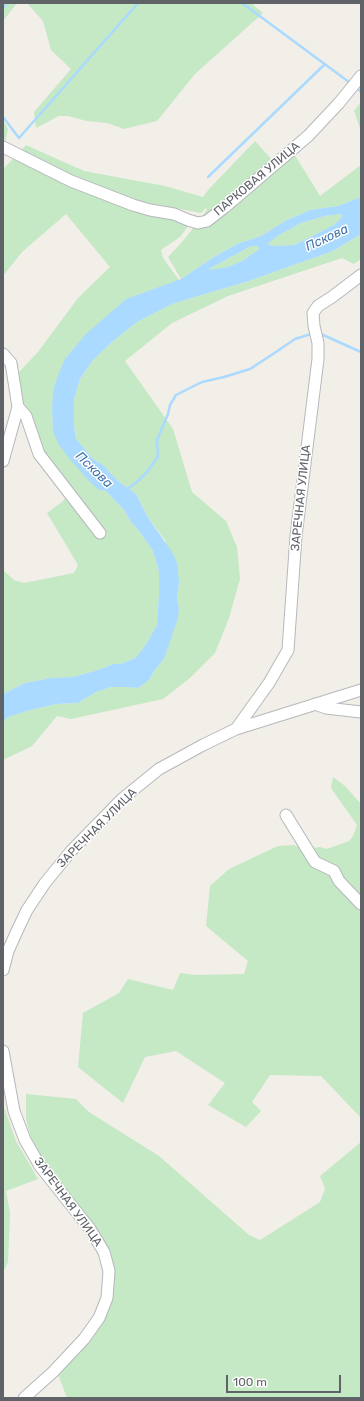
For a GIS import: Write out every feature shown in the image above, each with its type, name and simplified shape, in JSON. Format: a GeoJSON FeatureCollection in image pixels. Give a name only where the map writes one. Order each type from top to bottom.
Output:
{"type":"FeatureCollection","features":[{"type":"Feature","properties":{"kind":"street","name":"ПАРКОВАЯ УЛИЦА"},"geometry":{"type":"LineString","coordinates":[[3,147],[71,181],[133,205],[150,210],[174,214],[198,223],[207,221],[225,207],[308,136],[339,103],[359,78]]}},
{"type":"Feature","properties":{"kind":"street","name":"ЗАРЕЧНАЯ УЛИЦА"},"geometry":{"type":"LineString","coordinates":[[236,729],[269,683],[288,650],[296,536],[318,359],[318,343],[313,313],[318,306],[361,275]]}},
{"type":"Feature","properties":{"kind":"street"},"geometry":{"type":"LineString","coordinates":[[3,354],[11,363],[18,407],[3,460]]}},
{"type":"Feature","properties":{"kind":"street"},"geometry":{"type":"LineString","coordinates":[[18,407],[26,416],[39,454],[100,533]]}},
{"type":"Feature","properties":{"kind":"street","name":"ЗАРЕЧНАЯ УЛИЦА"},"geometry":{"type":"LineString","coordinates":[[3,970],[8,951],[17,931],[33,900],[45,883],[77,844],[122,799],[159,769],[236,729],[361,690]]}},
{"type":"Feature","properties":{"kind":"street"},"geometry":{"type":"LineString","coordinates":[[314,704],[326,708],[361,712]]}},
{"type":"Feature","properties":{"kind":"street"},"geometry":{"type":"LineString","coordinates":[[286,815],[315,862],[334,871],[339,882],[361,904]]}},
{"type":"Feature","properties":{"kind":"street","name":"ЗАРЕЧНАЯ УЛИЦА"},"geometry":{"type":"LineString","coordinates":[[3,1051],[14,1111],[25,1140],[40,1166],[90,1229],[104,1252],[108,1271],[107,1298],[99,1318],[84,1339],[53,1372],[24,1398]]}},
{"type":"Feature","properties":{"kind":"green space"},"geometry":{"type":"Polygon","coordinates":[[[3,3],[17,3],[3,21],[3,3]]]}},
{"type":"Feature","properties":{"kind":"green space"},"geometry":{"type":"Polygon","coordinates":[[[27,3],[251,3],[263,13],[195,74],[157,121],[124,129],[107,123],[87,121],[68,116],[59,116],[36,128],[34,112],[71,69],[51,50],[43,21],[27,3]]]}},
{"type":"Feature","properties":{"kind":"green space"},"geometry":{"type":"Polygon","coordinates":[[[361,102],[361,131],[354,111],[361,102]]]}},
{"type":"Feature","properties":{"kind":"green space"},"geometry":{"type":"Polygon","coordinates":[[[3,120],[8,129],[5,143],[3,142],[3,120]]]}},
{"type":"Feature","properties":{"kind":"green space"},"geometry":{"type":"Polygon","coordinates":[[[255,141],[275,163],[291,149],[320,196],[361,165],[361,197],[338,206],[310,210],[285,221],[261,236],[237,244],[181,279],[168,257],[183,241],[207,210],[206,208],[201,213],[132,200],[70,176],[19,153],[26,145],[84,171],[165,186],[203,197],[255,141]]]}},
{"type":"Feature","properties":{"kind":"green space"},"geometry":{"type":"Polygon","coordinates":[[[15,157],[178,218],[189,225],[180,237],[161,250],[163,258],[179,280],[126,299],[53,392],[53,432],[99,490],[106,491],[124,510],[131,522],[153,551],[159,572],[157,625],[145,646],[135,658],[121,664],[113,664],[73,677],[51,678],[25,683],[3,694],[3,570],[14,580],[24,583],[74,573],[78,565],[47,513],[62,502],[71,492],[42,452],[33,418],[22,402],[19,372],[38,352],[78,298],[110,267],[66,214],[22,252],[3,276],[3,169],[15,157]]]}},
{"type":"Feature","properties":{"kind":"green space"},"geometry":{"type":"Polygon","coordinates":[[[341,214],[342,217],[334,225],[294,245],[275,246],[267,243],[301,223],[325,216],[341,214]]]}},
{"type":"Feature","properties":{"kind":"green space"},"geometry":{"type":"Polygon","coordinates":[[[361,234],[361,259],[354,264],[342,258],[228,296],[172,323],[125,361],[173,429],[192,492],[226,521],[237,547],[240,579],[229,618],[215,653],[190,678],[163,699],[71,719],[57,716],[32,746],[3,760],[3,722],[8,717],[56,704],[78,703],[96,692],[111,687],[138,688],[149,680],[164,659],[179,609],[177,598],[179,583],[165,540],[147,516],[136,494],[118,481],[103,465],[94,460],[76,439],[74,425],[74,399],[80,379],[93,360],[112,342],[137,322],[172,304],[246,282],[333,251],[361,234]]]}},
{"type":"Feature","properties":{"kind":"green space"},"geometry":{"type":"Polygon","coordinates":[[[251,246],[258,246],[259,249],[244,260],[228,267],[209,271],[209,269],[251,246]]]}},
{"type":"Feature","properties":{"kind":"green space"},"geometry":{"type":"Polygon","coordinates":[[[333,777],[345,786],[361,804],[361,1118],[321,1076],[270,1075],[252,1102],[261,1111],[246,1127],[208,1105],[225,1083],[176,1051],[145,1057],[123,1103],[78,1067],[83,1013],[119,993],[128,979],[173,990],[180,973],[195,975],[244,974],[248,961],[206,926],[210,886],[229,869],[278,846],[294,845],[304,849],[320,847],[327,849],[349,841],[353,836],[357,825],[331,788],[333,777]]]}},
{"type":"Feature","properties":{"kind":"green space"},"geometry":{"type":"Polygon","coordinates":[[[26,1094],[76,1099],[89,1112],[159,1156],[249,1235],[260,1240],[320,1202],[325,1189],[320,1176],[361,1142],[361,1398],[67,1398],[58,1374],[93,1338],[112,1302],[114,1276],[109,1249],[73,1198],[45,1165],[30,1135],[26,1119],[26,1094]]]}},
{"type":"Feature","properties":{"kind":"green space"},"geometry":{"type":"Polygon","coordinates":[[[3,1104],[16,1141],[38,1179],[6,1191],[10,1213],[8,1262],[3,1272],[3,1104]]]}},
{"type":"Feature","properties":{"kind":"water","name":"Пскова"},"geometry":{"type":"Polygon","coordinates":[[[361,197],[361,234],[333,251],[246,282],[172,304],[137,322],[112,342],[93,360],[80,379],[74,399],[74,425],[76,439],[94,460],[103,465],[118,481],[136,494],[147,516],[172,552],[177,563],[179,583],[177,598],[179,609],[177,621],[164,659],[149,680],[138,688],[111,687],[96,692],[78,703],[56,704],[27,711],[8,717],[3,722],[3,694],[25,683],[51,678],[73,677],[113,664],[121,664],[135,658],[145,646],[157,625],[159,572],[153,551],[131,522],[124,510],[106,491],[99,490],[89,481],[68,457],[59,445],[53,432],[53,392],[65,359],[86,334],[126,299],[181,279],[237,244],[261,236],[285,221],[310,210],[338,206],[361,197]],[[341,214],[325,216],[301,223],[279,235],[267,244],[275,246],[294,245],[334,225],[342,217],[341,214]],[[251,246],[209,270],[228,267],[244,260],[259,249],[258,246],[251,246]]]}},
{"type":"Feature","properties":{"kind":"waterway"},"geometry":{"type":"LineString","coordinates":[[3,8],[7,3]]}},
{"type":"Feature","properties":{"kind":"waterway"},"geometry":{"type":"LineString","coordinates":[[3,117],[19,138],[138,3]]}},
{"type":"Feature","properties":{"kind":"waterway"},"geometry":{"type":"LineString","coordinates":[[242,3],[349,82]]}},
{"type":"Feature","properties":{"kind":"waterway"},"geometry":{"type":"LineString","coordinates":[[208,177],[325,64]]}},
{"type":"Feature","properties":{"kind":"waterway"},"geometry":{"type":"LineString","coordinates":[[126,490],[148,471],[158,456],[157,440],[168,414],[170,405],[176,395],[202,382],[250,369],[295,339],[311,334]]}},
{"type":"Feature","properties":{"kind":"waterway"},"geometry":{"type":"LineString","coordinates":[[321,334],[361,352]]}}]}
